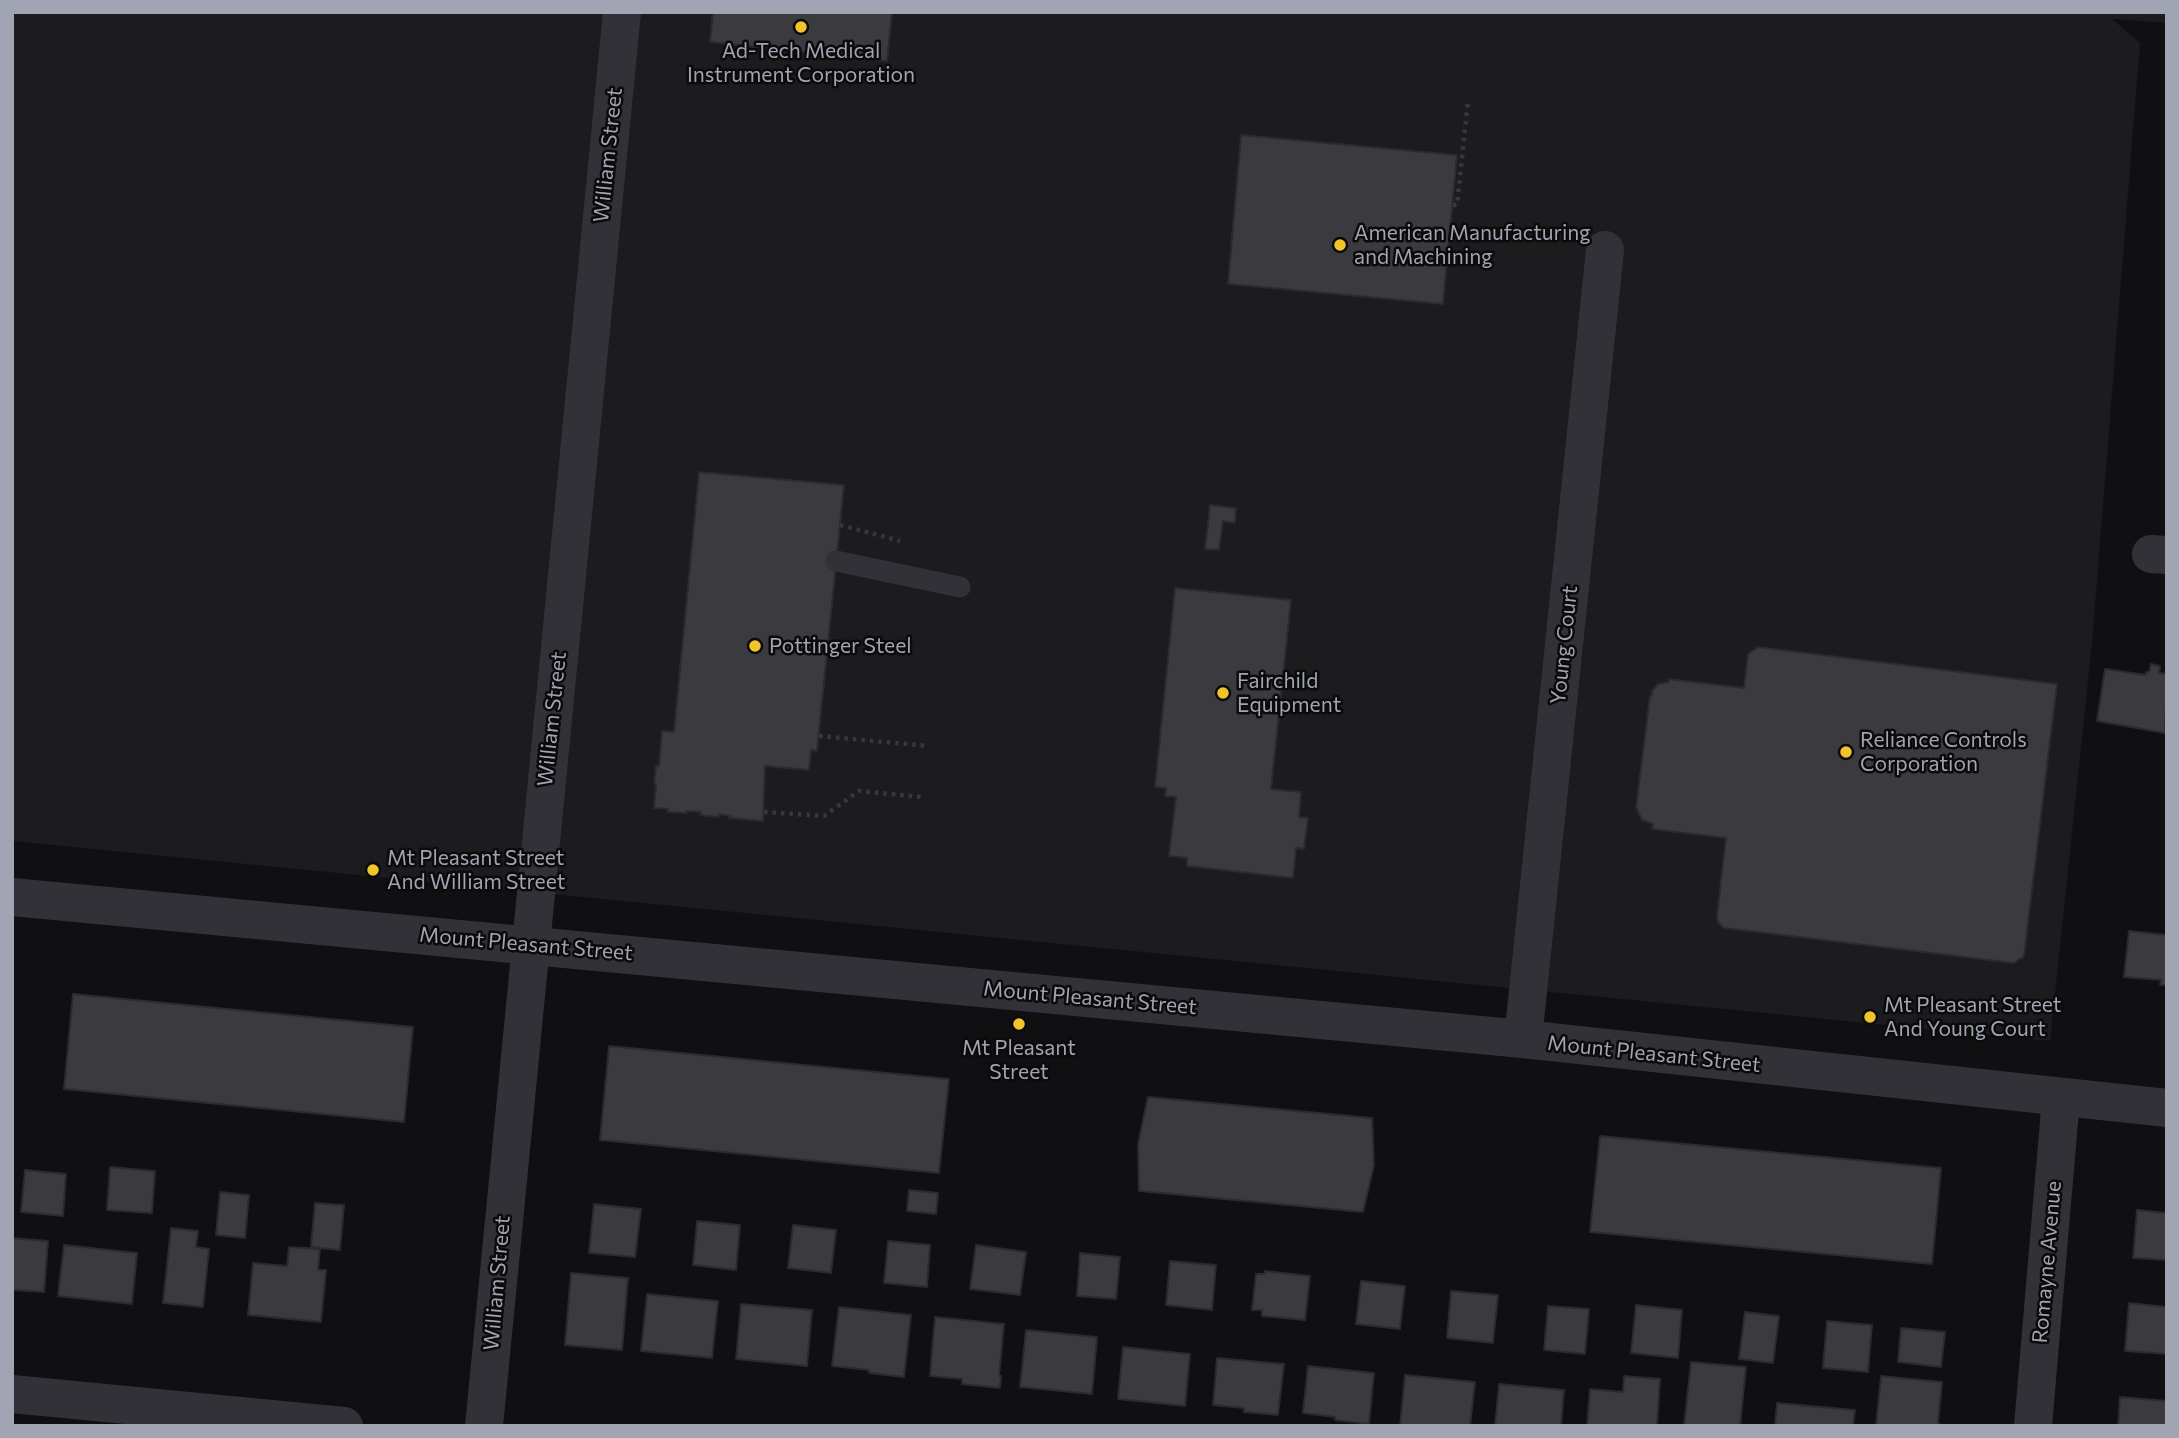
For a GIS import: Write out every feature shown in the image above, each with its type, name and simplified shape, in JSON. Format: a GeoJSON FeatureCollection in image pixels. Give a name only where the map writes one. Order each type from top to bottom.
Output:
{"type":"FeatureCollection","features":[{"type":"Feature","properties":{"kind":"street","name":"William Street"},"geometry":{"type":"LineString","coordinates":[[484,1426],[622,12]]}},
{"type":"Feature","properties":{"kind":"street","name":"Young Court"},"geometry":{"type":"LineString","coordinates":[[1522,1040],[1605,250]]}},
{"type":"Feature","properties":{"kind":"street","name":"Mount Pleasant Street"},"geometry":{"type":"LineString","coordinates":[[12,897],[1522,1040],[2167,1108]]}},
{"type":"Feature","properties":{"kind":"street","name":"Romayne Avenue"},"geometry":{"type":"LineString","coordinates":[[2033,1426],[2061,1098]]}},
{"type":"Feature","properties":{"kind":"street"},"geometry":{"type":"LineString","coordinates":[[12,1394],[344,1426]]}},
{"type":"Feature","properties":{"kind":"lane"},"geometry":{"type":"LineString","coordinates":[[836,561],[960,587]]}},
{"type":"Feature","properties":{"kind":"path"},"geometry":{"type":"LineString","coordinates":[[1453,205],[1457,205],[1468,101]]}},
{"type":"Feature","properties":{"kind":"path"},"geometry":{"type":"LineString","coordinates":[[819,736],[929,746]]}},
{"type":"Feature","properties":{"kind":"path"},"geometry":{"type":"LineString","coordinates":[[764,812],[824,816],[859,792],[922,797]]}},
{"type":"Feature","properties":{"kind":"shaded area"},"geometry":{"type":"Polygon","coordinates":[[[12,12],[2167,12],[2167,23],[2112,19],[2140,43],[2092,643],[2050,1041],[12,841],[12,12]]]}},
{"type":"Feature","properties":{"kind":"building","name":"Ad-Tech Medical Instrument Corporation"},"geometry":{"type":"Polygon","coordinates":[[[713,12],[892,12],[887,61],[710,42],[713,12]]]}},
{"type":"Feature","properties":{"kind":"building","name":"American Manufacturing and Machining"},"geometry":{"type":"Polygon","coordinates":[[[1241,135],[1457,155],[1443,304],[1228,284],[1241,135]]]}},
{"type":"Feature","properties":{"kind":"building","name":"Pottinger Steel"},"geometry":{"type":"Polygon","coordinates":[[[699,472],[844,485],[817,751],[811,750],[809,770],[765,766],[763,821],[729,818],[730,816],[719,814],[719,817],[700,815],[701,812],[668,812],[668,809],[654,808],[654,784],[656,766],[659,766],[662,731],[674,732],[699,472]]]}},
{"type":"Feature","properties":{"kind":"building"},"geometry":{"type":"Polygon","coordinates":[[[1210,505],[1236,508],[1235,523],[1223,521],[1219,550],[1205,549],[1210,505]]]}},
{"type":"Feature","properties":{"kind":"building","name":"Fairchild Equipment"},"geometry":{"type":"Polygon","coordinates":[[[1175,588],[1291,600],[1271,789],[1301,792],[1299,817],[1308,818],[1304,849],[1296,848],[1293,878],[1187,866],[1187,858],[1169,856],[1176,797],[1165,796],[1166,788],[1155,787],[1175,588]]]}},
{"type":"Feature","properties":{"kind":"building","name":"Reliance Controls Corporation"},"geometry":{"type":"Polygon","coordinates":[[[1758,647],[2057,684],[2024,956],[2014,963],[1724,928],[1718,922],[1726,838],[1652,829],[1653,824],[1642,820],[1636,807],[1650,696],[1658,684],[1669,682],[1669,679],[1744,688],[1748,654],[1758,647]]]}},
{"type":"Feature","properties":{"kind":"building"},"geometry":{"type":"Polygon","coordinates":[[[2151,664],[2160,666],[2159,673],[2167,674],[2165,733],[2097,721],[2105,669],[2146,675],[2151,664]]]}},
{"type":"Feature","properties":{"kind":"building"},"geometry":{"type":"Polygon","coordinates":[[[2129,931],[2167,935],[2167,985],[2160,985],[2161,980],[2124,977],[2129,931]]]}},
{"type":"Feature","properties":{"kind":"building"},"geometry":{"type":"Polygon","coordinates":[[[73,994],[413,1027],[404,1122],[64,1089],[73,994]]]}},
{"type":"Feature","properties":{"kind":"building"},"geometry":{"type":"Polygon","coordinates":[[[609,1046],[949,1079],[939,1173],[600,1140],[609,1046]]]}},
{"type":"Feature","properties":{"kind":"building"},"geometry":{"type":"Polygon","coordinates":[[[1148,1097],[1372,1118],[1374,1165],[1363,1212],[1139,1191],[1138,1144],[1148,1097]]]}},
{"type":"Feature","properties":{"kind":"building"},"geometry":{"type":"Polygon","coordinates":[[[1600,1136],[1941,1168],[1932,1264],[1590,1232],[1600,1136]]]}},
{"type":"Feature","properties":{"kind":"building"},"geometry":{"type":"Polygon","coordinates":[[[110,1167],[155,1171],[152,1213],[107,1210],[110,1167]]]}},
{"type":"Feature","properties":{"kind":"building"},"geometry":{"type":"Polygon","coordinates":[[[25,1170],[66,1174],[63,1216],[21,1212],[25,1170]]]}},
{"type":"Feature","properties":{"kind":"building"},"geometry":{"type":"Polygon","coordinates":[[[909,1190],[938,1193],[936,1214],[907,1211],[909,1190]]]}},
{"type":"Feature","properties":{"kind":"building"},"geometry":{"type":"Polygon","coordinates":[[[220,1192],[249,1195],[245,1238],[216,1235],[220,1192]]]}},
{"type":"Feature","properties":{"kind":"building"},"geometry":{"type":"Polygon","coordinates":[[[315,1203],[344,1205],[340,1250],[311,1247],[315,1203]]]}},
{"type":"Feature","properties":{"kind":"building"},"geometry":{"type":"Polygon","coordinates":[[[594,1204],[641,1209],[635,1257],[589,1253],[594,1204]]]}},
{"type":"Feature","properties":{"kind":"building"},"geometry":{"type":"Polygon","coordinates":[[[2137,1210],[2167,1213],[2167,1260],[2133,1258],[2137,1210]]]}},
{"type":"Feature","properties":{"kind":"building"},"geometry":{"type":"Polygon","coordinates":[[[697,1221],[740,1225],[736,1270],[693,1265],[697,1221]]]}},
{"type":"Feature","properties":{"kind":"building"},"geometry":{"type":"Polygon","coordinates":[[[793,1225],[836,1230],[831,1273],[788,1268],[793,1225]]]}},
{"type":"Feature","properties":{"kind":"building"},"geometry":{"type":"Polygon","coordinates":[[[171,1228],[198,1231],[196,1247],[209,1249],[203,1307],[163,1303],[171,1228]]]}},
{"type":"Feature","properties":{"kind":"building"},"geometry":{"type":"Polygon","coordinates":[[[12,1238],[48,1241],[44,1292],[12,1290],[12,1238]]]}},
{"type":"Feature","properties":{"kind":"building"},"geometry":{"type":"Polygon","coordinates":[[[888,1241],[930,1245],[927,1287],[884,1283],[888,1241]]]}},
{"type":"Feature","properties":{"kind":"building"},"geometry":{"type":"Polygon","coordinates":[[[64,1245],[137,1253],[132,1304],[58,1296],[64,1245]]]}},
{"type":"Feature","properties":{"kind":"building"},"geometry":{"type":"Polygon","coordinates":[[[976,1245],[1026,1252],[1020,1295],[970,1289],[976,1245]]]}},
{"type":"Feature","properties":{"kind":"building"},"geometry":{"type":"Polygon","coordinates":[[[289,1247],[320,1249],[318,1270],[326,1270],[321,1322],[248,1315],[253,1263],[287,1266],[289,1247]]]}},
{"type":"Feature","properties":{"kind":"building"},"geometry":{"type":"Polygon","coordinates":[[[1080,1253],[1120,1257],[1116,1299],[1077,1296],[1080,1253]]]}},
{"type":"Feature","properties":{"kind":"building"},"geometry":{"type":"Polygon","coordinates":[[[1170,1261],[1216,1265],[1212,1310],[1166,1305],[1170,1261]]]}},
{"type":"Feature","properties":{"kind":"building"},"geometry":{"type":"Polygon","coordinates":[[[1265,1271],[1310,1276],[1305,1320],[1262,1316],[1262,1310],[1252,1310],[1256,1274],[1265,1274],[1265,1271]]]}},
{"type":"Feature","properties":{"kind":"building"},"geometry":{"type":"Polygon","coordinates":[[[571,1273],[628,1278],[622,1350],[565,1345],[571,1273]]]}},
{"type":"Feature","properties":{"kind":"building"},"geometry":{"type":"Polygon","coordinates":[[[1361,1281],[1405,1286],[1400,1329],[1356,1324],[1361,1281]]]}},
{"type":"Feature","properties":{"kind":"building"},"geometry":{"type":"Polygon","coordinates":[[[1451,1291],[1498,1295],[1493,1343],[1447,1338],[1451,1291]]]}},
{"type":"Feature","properties":{"kind":"building"},"geometry":{"type":"Polygon","coordinates":[[[647,1294],[718,1301],[712,1358],[641,1351],[647,1294]]]}},
{"type":"Feature","properties":{"kind":"building"},"geometry":{"type":"Polygon","coordinates":[[[2129,1303],[2167,1307],[2167,1354],[2125,1351],[2129,1303]]]}},
{"type":"Feature","properties":{"kind":"building"},"geometry":{"type":"Polygon","coordinates":[[[741,1304],[812,1310],[807,1366],[736,1359],[741,1304]]]}},
{"type":"Feature","properties":{"kind":"building"},"geometry":{"type":"Polygon","coordinates":[[[1636,1305],[1682,1310],[1678,1358],[1631,1353],[1636,1305]]]}},
{"type":"Feature","properties":{"kind":"building"},"geometry":{"type":"Polygon","coordinates":[[[1548,1306],[1589,1309],[1585,1354],[1544,1350],[1548,1306]]]}},
{"type":"Feature","properties":{"kind":"building"},"geometry":{"type":"Polygon","coordinates":[[[839,1307],[911,1315],[904,1377],[832,1366],[839,1307]]]}},
{"type":"Feature","properties":{"kind":"building"},"geometry":{"type":"Polygon","coordinates":[[[1745,1312],[1779,1316],[1773,1363],[1739,1359],[1745,1312]]]}},
{"type":"Feature","properties":{"kind":"building"},"geometry":{"type":"Polygon","coordinates":[[[935,1317],[1004,1324],[1000,1388],[962,1384],[962,1379],[930,1376],[935,1317]]]}},
{"type":"Feature","properties":{"kind":"building"},"geometry":{"type":"Polygon","coordinates":[[[1827,1321],[1872,1325],[1868,1372],[1823,1368],[1827,1321]]]}},
{"type":"Feature","properties":{"kind":"building"},"geometry":{"type":"Polygon","coordinates":[[[1901,1328],[1945,1332],[1941,1367],[1898,1362],[1901,1328]]]}},
{"type":"Feature","properties":{"kind":"building"},"geometry":{"type":"Polygon","coordinates":[[[1026,1330],[1097,1337],[1092,1394],[1020,1387],[1026,1330]]]}},
{"type":"Feature","properties":{"kind":"building"},"geometry":{"type":"Polygon","coordinates":[[[1123,1347],[1190,1354],[1185,1406],[1118,1399],[1123,1347]]]}},
{"type":"Feature","properties":{"kind":"building"},"geometry":{"type":"Polygon","coordinates":[[[1217,1358],[1284,1364],[1278,1415],[1244,1412],[1244,1408],[1213,1405],[1217,1358]]]}},
{"type":"Feature","properties":{"kind":"building"},"geometry":{"type":"Polygon","coordinates":[[[1691,1362],[1746,1367],[1740,1426],[1684,1426],[1691,1362]]]}},
{"type":"Feature","properties":{"kind":"building"},"geometry":{"type":"Polygon","coordinates":[[[1308,1366],[1374,1373],[1369,1424],[1303,1413],[1308,1366]]]}},
{"type":"Feature","properties":{"kind":"building"},"geometry":{"type":"Polygon","coordinates":[[[1405,1375],[1475,1382],[1470,1426],[1400,1426],[1405,1375]]]}},
{"type":"Feature","properties":{"kind":"building"},"geometry":{"type":"Polygon","coordinates":[[[1624,1376],[1660,1379],[1657,1426],[1587,1426],[1590,1389],[1623,1392],[1624,1376]]]}},
{"type":"Feature","properties":{"kind":"building"},"geometry":{"type":"Polygon","coordinates":[[[1881,1376],[1942,1382],[1938,1422],[1941,1426],[1876,1426],[1881,1376]]]}},
{"type":"Feature","properties":{"kind":"building"},"geometry":{"type":"Polygon","coordinates":[[[1499,1384],[1564,1390],[1561,1426],[1495,1426],[1499,1384]]]}},
{"type":"Feature","properties":{"kind":"building"},"geometry":{"type":"Polygon","coordinates":[[[2120,1397],[2167,1401],[2167,1426],[2118,1426],[2120,1397]]]}},
{"type":"Feature","properties":{"kind":"building"},"geometry":{"type":"Polygon","coordinates":[[[1777,1403],[1855,1410],[1853,1426],[1775,1426],[1777,1403]]]}},
{"type":"Feature","properties":{"kind":"place","name":"Ad-Tech Medical Instrument Corporation"},"geometry":{"type":"Point","coordinates":[801,27]}},
{"type":"Feature","properties":{"kind":"place","name":"American Manufacturing and Machining"},"geometry":{"type":"Point","coordinates":[1340,245]}},
{"type":"Feature","properties":{"kind":"place","name":"Pottinger Steel"},"geometry":{"type":"Point","coordinates":[755,646]}},
{"type":"Feature","properties":{"kind":"place","name":"Fairchild Equipment"},"geometry":{"type":"Point","coordinates":[1223,693]}},
{"type":"Feature","properties":{"kind":"place","name":"Reliance Controls Corporation"},"geometry":{"type":"Point","coordinates":[1846,752]}},
{"type":"Feature","properties":{"kind":"place","name":"Mt Pleasant Street And William Street"},"geometry":{"type":"Point","coordinates":[373,870]}},
{"type":"Feature","properties":{"kind":"place","name":"Mt Pleasant Street And Young Court"},"geometry":{"type":"Point","coordinates":[1870,1017]}},
{"type":"Feature","properties":{"kind":"place","name":"Mt Pleasant Street"},"geometry":{"type":"Point","coordinates":[1019,1024]}}]}
